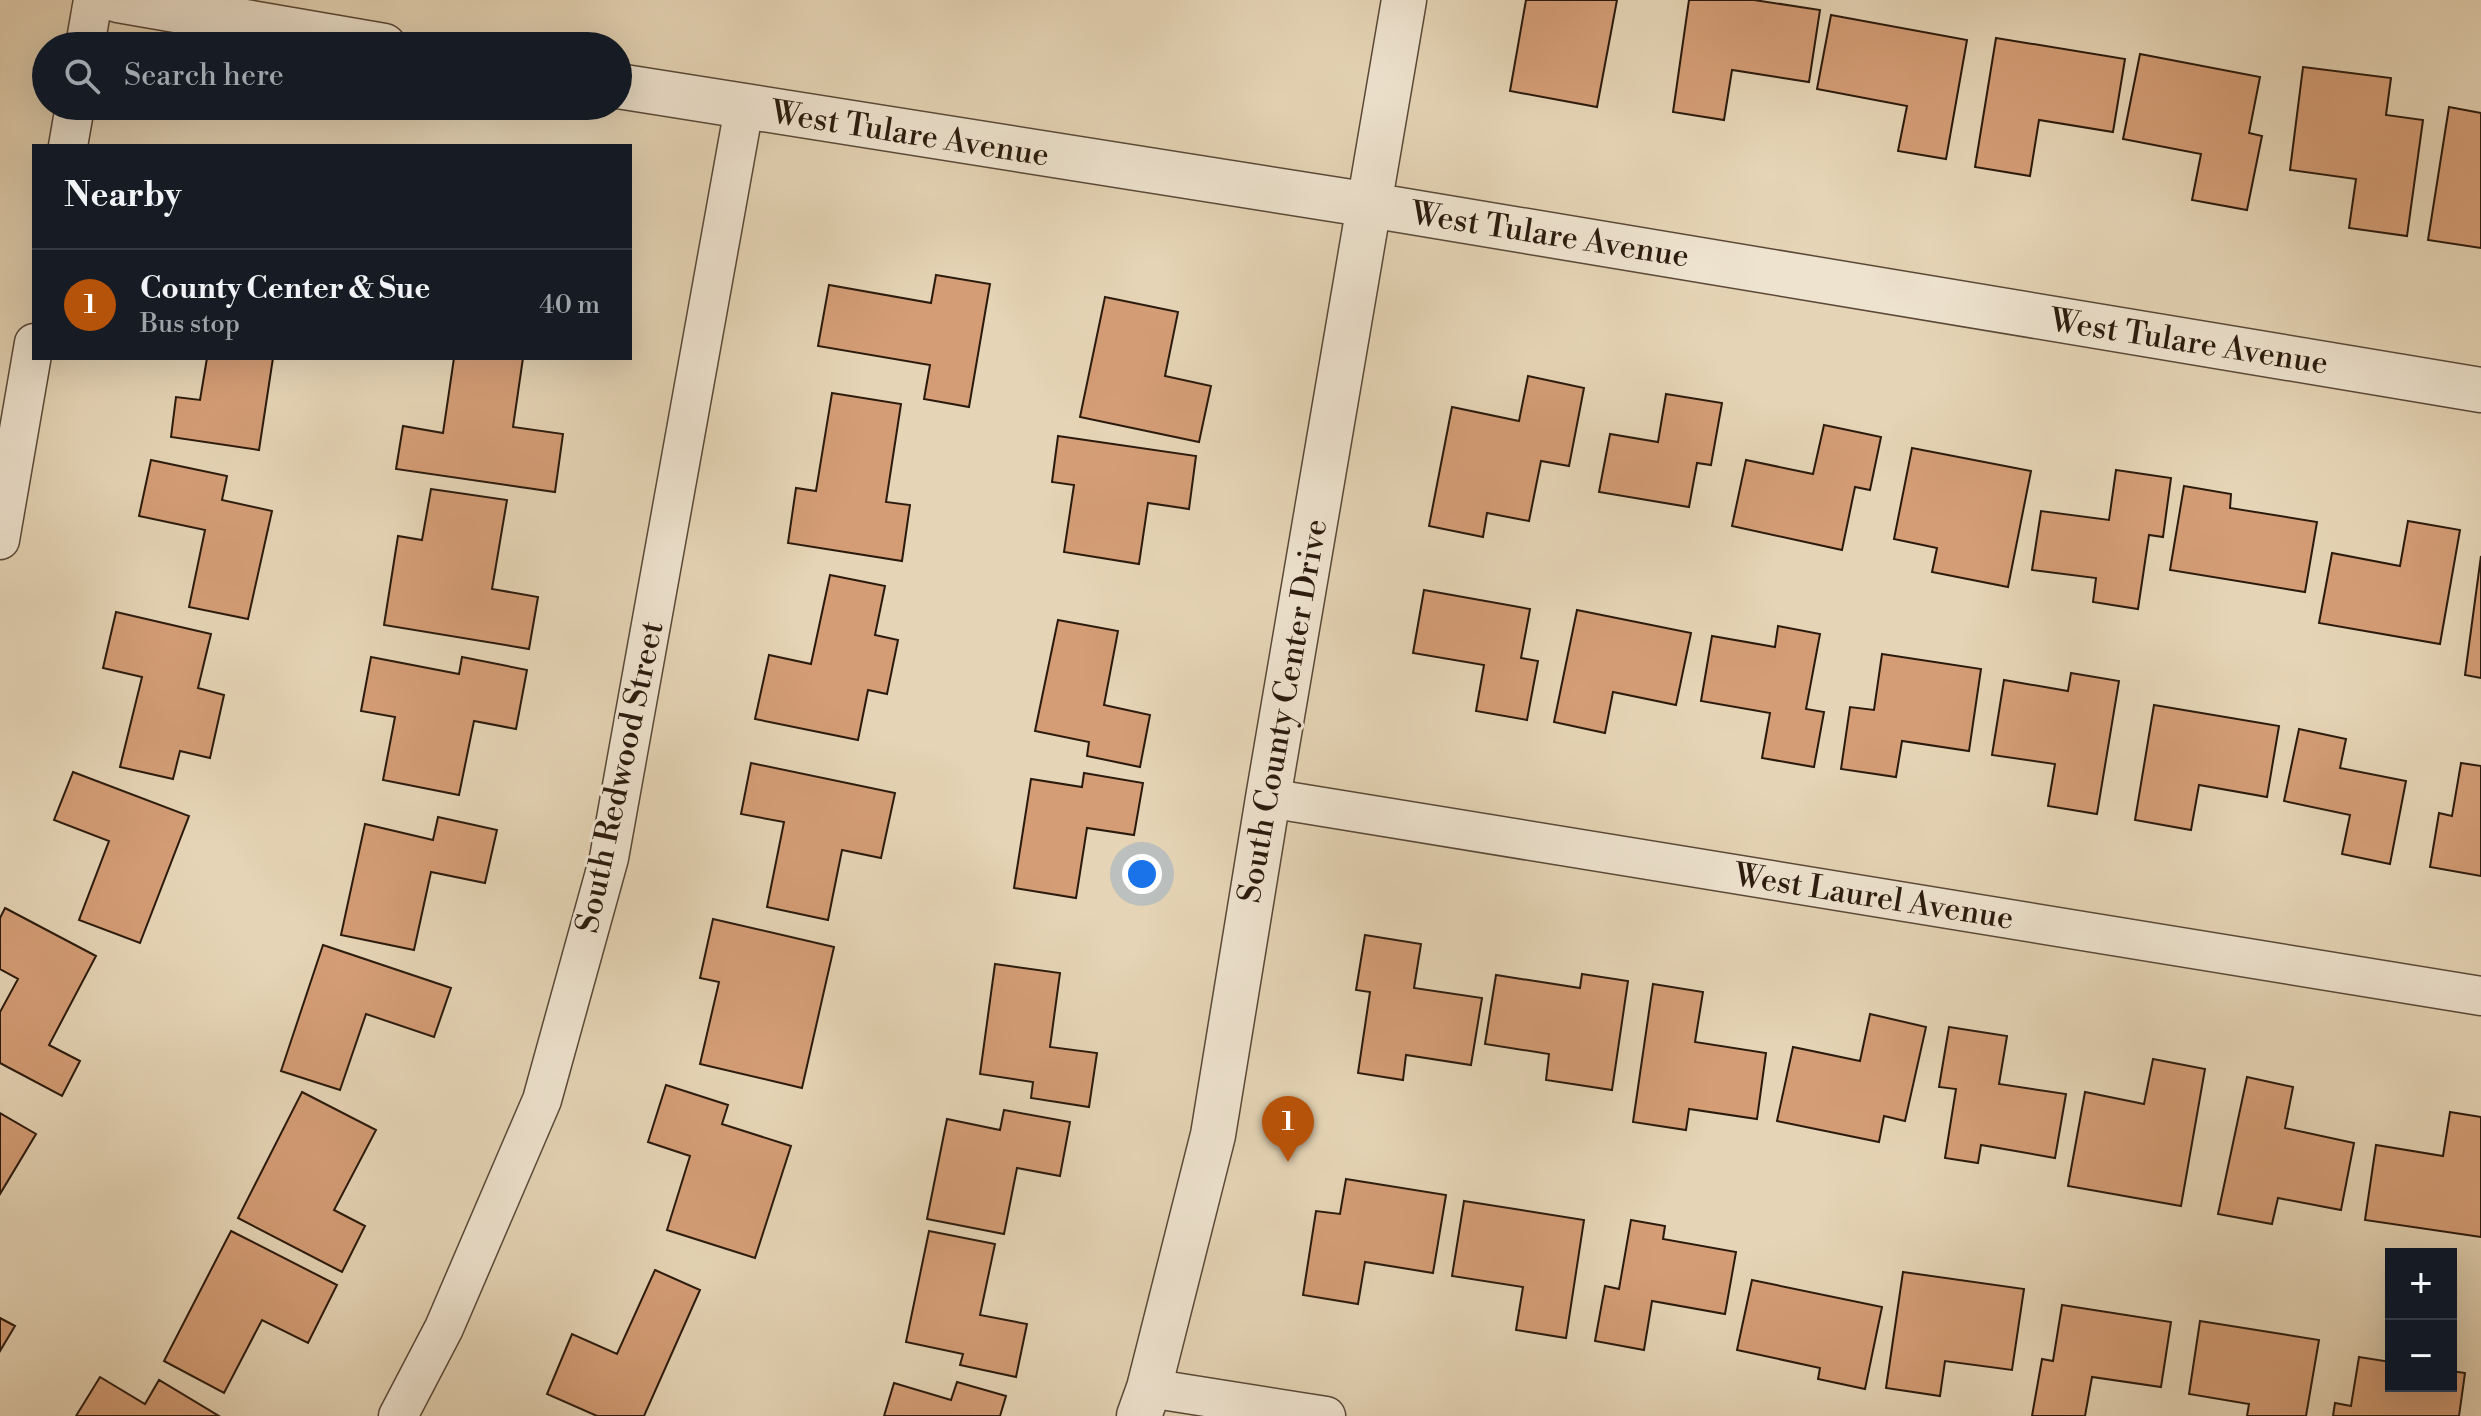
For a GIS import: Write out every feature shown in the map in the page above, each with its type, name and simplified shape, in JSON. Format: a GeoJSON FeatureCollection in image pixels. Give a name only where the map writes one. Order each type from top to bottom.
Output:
{"type":"FeatureCollection","features":[{"type":"Feature","properties":{"kind":"street"},"geometry":{"type":"LineString","coordinates":[[87,32],[93,0]]}},
{"type":"Feature","properties":{"kind":"street"},"geometry":{"type":"LineString","coordinates":[[118,0],[303,32]]}},
{"type":"Feature","properties":{"kind":"street","name":"South County Center Drive"},"geometry":{"type":"LineString","coordinates":[[1144,1402],[1213,1135],[1404,0]]}},
{"type":"Feature","properties":{"kind":"street","name":"West Tulare Avenue"},"geometry":{"type":"LineString","coordinates":[[632,88],[1370,205],[2481,390]]}},
{"type":"Feature","properties":{"kind":"street","name":"South Redwood Street"},"geometry":{"type":"LineString","coordinates":[[398,1416],[444,1328],[542,1100],[609,858],[744,108]]}},
{"type":"Feature","properties":{"kind":"street"},"geometry":{"type":"LineString","coordinates":[[68,144],[73,120]]}},
{"type":"Feature","properties":{"kind":"street"},"geometry":{"type":"LineString","coordinates":[[0,540],[32,355]]}},
{"type":"Feature","properties":{"kind":"street","name":"West Laurel Avenue"},"geometry":{"type":"LineString","coordinates":[[1268,798],[2481,996]]}},
{"type":"Feature","properties":{"kind":"street"},"geometry":{"type":"LineString","coordinates":[[1144,1402],[1326,1416]]}},
{"type":"Feature","properties":{"kind":"building"},"geometry":{"type":"Polygon","coordinates":[[[1526,0],[1617,0],[1597,107],[1510,91],[1526,0]]]}},
{"type":"Feature","properties":{"kind":"building"},"geometry":{"type":"Polygon","coordinates":[[[1689,0],[1754,0],[1820,10],[1809,82],[1732,70],[1724,120],[1673,112],[1689,0]]]}},
{"type":"Feature","properties":{"kind":"building"},"geometry":{"type":"Polygon","coordinates":[[[1831,15],[1967,40],[1946,159],[1898,151],[1907,106],[1817,89],[1831,15]]]}},
{"type":"Feature","properties":{"kind":"building"},"geometry":{"type":"Polygon","coordinates":[[[1996,38],[2125,59],[2113,132],[2039,120],[2030,176],[1975,167],[1996,38]]]}},
{"type":"Feature","properties":{"kind":"building"},"geometry":{"type":"Polygon","coordinates":[[[2140,54],[2260,77],[2249,133],[2262,136],[2247,210],[2192,200],[2201,154],[2123,139],[2140,54]]]}},
{"type":"Feature","properties":{"kind":"building"},"geometry":{"type":"Polygon","coordinates":[[[2303,67],[2391,78],[2386,115],[2423,120],[2407,236],[2349,228],[2356,179],[2290,170],[2303,67]]]}},
{"type":"Feature","properties":{"kind":"building"},"geometry":{"type":"Polygon","coordinates":[[[2449,107],[2481,113],[2481,248],[2428,240],[2449,107]]]}},
{"type":"Feature","properties":{"kind":"building"},"geometry":{"type":"Polygon","coordinates":[[[936,275],[990,284],[969,407],[924,399],[930,365],[818,346],[829,285],[931,303],[936,275]]]}},
{"type":"Feature","properties":{"kind":"building"},"geometry":{"type":"Polygon","coordinates":[[[1105,297],[1178,312],[1165,376],[1211,386],[1199,442],[1080,417],[1105,297]]]}},
{"type":"Feature","properties":{"kind":"building"},"geometry":{"type":"Polygon","coordinates":[[[207,360],[273,360],[259,450],[171,437],[176,397],[200,400],[207,360]]]}},
{"type":"Feature","properties":{"kind":"building"},"geometry":{"type":"Polygon","coordinates":[[[454,360],[523,360],[513,427],[563,434],[555,492],[396,469],[403,426],[443,433],[454,360]]]}},
{"type":"Feature","properties":{"kind":"building"},"geometry":{"type":"Polygon","coordinates":[[[1528,376],[1584,388],[1569,466],[1541,461],[1529,521],[1487,513],[1483,537],[1429,526],[1452,407],[1519,421],[1528,376]]]}},
{"type":"Feature","properties":{"kind":"building"},"geometry":{"type":"Polygon","coordinates":[[[832,393],[901,404],[886,502],[910,505],[902,561],[788,543],[796,488],[816,491],[832,393]]]}},
{"type":"Feature","properties":{"kind":"building"},"geometry":{"type":"Polygon","coordinates":[[[1666,394],[1722,403],[1711,465],[1697,463],[1689,507],[1599,492],[1610,434],[1658,442],[1666,394]]]}},
{"type":"Feature","properties":{"kind":"building"},"geometry":{"type":"Polygon","coordinates":[[[1824,425],[1881,437],[1870,490],[1855,487],[1842,550],[1732,526],[1746,460],[1813,474],[1824,425]]]}},
{"type":"Feature","properties":{"kind":"building"},"geometry":{"type":"Polygon","coordinates":[[[1058,436],[1196,456],[1189,509],[1148,503],[1139,564],[1064,552],[1074,485],[1052,482],[1058,436]]]}},
{"type":"Feature","properties":{"kind":"building"},"geometry":{"type":"Polygon","coordinates":[[[1912,448],[2031,471],[2008,587],[1932,572],[1937,548],[1894,539],[1912,448]]]}},
{"type":"Feature","properties":{"kind":"building"},"geometry":{"type":"Polygon","coordinates":[[[151,460],[227,476],[222,500],[272,511],[248,619],[189,607],[205,530],[139,516],[151,460]]]}},
{"type":"Feature","properties":{"kind":"building"},"geometry":{"type":"Polygon","coordinates":[[[2116,470],[2171,478],[2163,537],[2149,535],[2138,609],[2093,602],[2096,578],[2032,570],[2041,511],[2109,520],[2116,470]]]}},
{"type":"Feature","properties":{"kind":"building"},"geometry":{"type":"Polygon","coordinates":[[[2184,486],[2231,494],[2230,508],[2317,522],[2305,592],[2170,570],[2184,486]]]}},
{"type":"Feature","properties":{"kind":"building"},"geometry":{"type":"Polygon","coordinates":[[[431,489],[507,500],[492,589],[538,597],[529,649],[384,625],[398,536],[422,540],[431,489]]]}},
{"type":"Feature","properties":{"kind":"building"},"geometry":{"type":"Polygon","coordinates":[[[2408,521],[2460,530],[2440,644],[2319,623],[2332,553],[2400,566],[2408,521]]]}},
{"type":"Feature","properties":{"kind":"building"},"geometry":{"type":"Polygon","coordinates":[[[2481,556],[2481,678],[2465,675],[2481,556]]]}},
{"type":"Feature","properties":{"kind":"building"},"geometry":{"type":"Polygon","coordinates":[[[830,575],[885,586],[875,635],[898,640],[887,694],[868,690],[858,740],[755,719],[769,655],[811,664],[830,575]]]}},
{"type":"Feature","properties":{"kind":"building"},"geometry":{"type":"Polygon","coordinates":[[[1424,590],[1530,609],[1521,658],[1538,661],[1527,720],[1476,711],[1484,665],[1413,653],[1424,590]]]}},
{"type":"Feature","properties":{"kind":"building"},"geometry":{"type":"Polygon","coordinates":[[[1577,610],[1691,633],[1676,705],[1613,692],[1605,733],[1554,722],[1577,610]]]}},
{"type":"Feature","properties":{"kind":"building"},"geometry":{"type":"Polygon","coordinates":[[[116,612],[211,634],[198,688],[224,695],[210,758],[180,751],[173,779],[120,767],[142,677],[103,668],[116,612]]]}},
{"type":"Feature","properties":{"kind":"building"},"geometry":{"type":"Polygon","coordinates":[[[1058,620],[1118,631],[1104,705],[1150,715],[1140,767],[1087,756],[1089,742],[1035,731],[1058,620]]]}},
{"type":"Feature","properties":{"kind":"building"},"geometry":{"type":"Polygon","coordinates":[[[1778,626],[1820,634],[1806,709],[1824,712],[1814,767],[1762,758],[1770,713],[1701,701],[1712,636],[1775,647],[1778,626]]]}},
{"type":"Feature","properties":{"kind":"building"},"geometry":{"type":"Polygon","coordinates":[[[1882,654],[1981,669],[1969,751],[1902,741],[1896,777],[1841,769],[1850,707],[1874,710],[1882,654]]]}},
{"type":"Feature","properties":{"kind":"building"},"geometry":{"type":"Polygon","coordinates":[[[371,657],[459,674],[462,657],[527,670],[516,729],[474,721],[459,795],[383,780],[395,717],[361,711],[371,657]]]}},
{"type":"Feature","properties":{"kind":"building"},"geometry":{"type":"Polygon","coordinates":[[[2071,673],[2119,681],[2097,814],[2048,806],[2055,764],[1992,755],[2004,680],[2068,691],[2071,673]]]}},
{"type":"Feature","properties":{"kind":"building"},"geometry":{"type":"Polygon","coordinates":[[[2154,705],[2279,726],[2267,797],[2199,785],[2191,830],[2135,820],[2154,705]]]}},
{"type":"Feature","properties":{"kind":"building"},"geometry":{"type":"Polygon","coordinates":[[[2299,729],[2346,739],[2340,768],[2406,781],[2390,864],[2342,854],[2350,815],[2284,801],[2299,729]]]}},
{"type":"Feature","properties":{"kind":"building"},"geometry":{"type":"Polygon","coordinates":[[[751,763],[895,793],[881,858],[842,850],[828,920],[767,907],[784,822],[741,814],[751,763]]]}},
{"type":"Feature","properties":{"kind":"building"},"geometry":{"type":"Polygon","coordinates":[[[2461,763],[2481,766],[2481,876],[2430,867],[2439,813],[2452,816],[2461,763]]]}},
{"type":"Feature","properties":{"kind":"building"},"geometry":{"type":"Polygon","coordinates":[[[73,772],[189,816],[140,943],[79,920],[109,841],[54,820],[73,772]]]}},
{"type":"Feature","properties":{"kind":"building"},"geometry":{"type":"Polygon","coordinates":[[[1084,773],[1143,783],[1134,835],[1087,828],[1076,898],[1014,888],[1031,779],[1082,787],[1084,773]]]}},
{"type":"Feature","properties":{"kind":"building"},"geometry":{"type":"Polygon","coordinates":[[[438,817],[497,830],[485,883],[431,872],[414,950],[341,935],[365,824],[433,840],[438,817]]]}},
{"type":"Feature","properties":{"kind":"building"},"geometry":{"type":"Polygon","coordinates":[[[5,908],[96,956],[49,1045],[80,1061],[62,1096],[0,1063],[0,1012],[18,979],[0,969],[0,918],[5,908]]]}},
{"type":"Feature","properties":{"kind":"building"},"geometry":{"type":"Polygon","coordinates":[[[713,919],[834,947],[802,1088],[700,1064],[719,982],[700,978],[713,919]]]}},
{"type":"Feature","properties":{"kind":"building"},"geometry":{"type":"Polygon","coordinates":[[[1365,935],[1421,944],[1414,988],[1482,998],[1471,1065],[1406,1055],[1403,1080],[1358,1073],[1370,992],[1356,990],[1365,935]]]}},
{"type":"Feature","properties":{"kind":"building"},"geometry":{"type":"Polygon","coordinates":[[[323,945],[451,988],[434,1037],[366,1014],[340,1090],[281,1071],[323,945]]]}},
{"type":"Feature","properties":{"kind":"building"},"geometry":{"type":"Polygon","coordinates":[[[995,964],[1060,973],[1050,1047],[1097,1053],[1089,1107],[1031,1098],[1033,1082],[980,1074],[995,964]]]}},
{"type":"Feature","properties":{"kind":"building"},"geometry":{"type":"Polygon","coordinates":[[[1582,974],[1628,981],[1612,1090],[1546,1080],[1549,1054],[1485,1044],[1496,975],[1580,988],[1582,974]]]}},
{"type":"Feature","properties":{"kind":"building"},"geometry":{"type":"Polygon","coordinates":[[[1653,984],[1703,992],[1695,1042],[1766,1053],[1757,1119],[1689,1109],[1686,1130],[1633,1122],[1653,984]]]}},
{"type":"Feature","properties":{"kind":"building"},"geometry":{"type":"Polygon","coordinates":[[[1870,1014],[1926,1027],[1905,1121],[1884,1116],[1879,1142],[1777,1121],[1793,1047],[1860,1061],[1870,1014]]]}},
{"type":"Feature","properties":{"kind":"building"},"geometry":{"type":"Polygon","coordinates":[[[1949,1027],[2007,1036],[1999,1084],[2066,1094],[2055,1158],[1981,1145],[1978,1163],[1945,1158],[1956,1089],[1939,1087],[1949,1027]]]}},
{"type":"Feature","properties":{"kind":"building"},"geometry":{"type":"Polygon","coordinates":[[[2153,1059],[2205,1069],[2181,1206],[2068,1186],[2085,1092],[2144,1104],[2153,1059]]]}},
{"type":"Feature","properties":{"kind":"building"},"geometry":{"type":"Polygon","coordinates":[[[2247,1077],[2293,1087],[2285,1128],[2354,1143],[2341,1210],[2278,1198],[2272,1224],[2218,1214],[2247,1077]]]}},
{"type":"Feature","properties":{"kind":"building"},"geometry":{"type":"Polygon","coordinates":[[[666,1085],[728,1105],[722,1124],[791,1146],[755,1258],[667,1230],[690,1156],[648,1142],[666,1085]]]}},
{"type":"Feature","properties":{"kind":"building"},"geometry":{"type":"Polygon","coordinates":[[[302,1092],[376,1130],[334,1210],[365,1226],[342,1272],[238,1218],[302,1092]]]}},
{"type":"Feature","properties":{"kind":"building"},"geometry":{"type":"Polygon","coordinates":[[[1004,1110],[1070,1122],[1060,1176],[1017,1168],[1004,1234],[927,1219],[947,1119],[1000,1130],[1004,1110]]]}},
{"type":"Feature","properties":{"kind":"building"},"geometry":{"type":"Polygon","coordinates":[[[2450,1112],[2481,1117],[2481,1237],[2365,1220],[2376,1145],[2443,1156],[2450,1112]]]}},
{"type":"Feature","properties":{"kind":"building"},"geometry":{"type":"Polygon","coordinates":[[[0,1113],[36,1134],[0,1194],[0,1113]]]}},
{"type":"Feature","properties":{"kind":"building"},"geometry":{"type":"Polygon","coordinates":[[[1346,1179],[1446,1195],[1433,1273],[1365,1262],[1358,1304],[1303,1295],[1316,1211],[1340,1214],[1346,1179]]]}},
{"type":"Feature","properties":{"kind":"building"},"geometry":{"type":"Polygon","coordinates":[[[1464,1201],[1584,1220],[1566,1338],[1516,1330],[1523,1287],[1452,1276],[1464,1201]]]}},
{"type":"Feature","properties":{"kind":"building"},"geometry":{"type":"Polygon","coordinates":[[[1631,1220],[1665,1226],[1663,1239],[1736,1252],[1725,1314],[1652,1301],[1644,1350],[1595,1341],[1605,1286],[1619,1289],[1631,1220]]]}},
{"type":"Feature","properties":{"kind":"building"},"geometry":{"type":"Polygon","coordinates":[[[231,1231],[337,1285],[308,1343],[262,1320],[224,1393],[164,1361],[231,1231]]]}},
{"type":"Feature","properties":{"kind":"building"},"geometry":{"type":"Polygon","coordinates":[[[929,1231],[995,1244],[980,1315],[1027,1324],[1016,1377],[960,1365],[963,1354],[906,1342],[929,1231]]]}},
{"type":"Feature","properties":{"kind":"building"},"geometry":{"type":"Polygon","coordinates":[[[655,1270],[700,1290],[644,1416],[597,1416],[547,1394],[572,1334],[617,1354],[655,1270]]]}},
{"type":"Feature","properties":{"kind":"building"},"geometry":{"type":"Polygon","coordinates":[[[1903,1272],[2024,1289],[2012,1370],[1945,1361],[1940,1396],[1886,1388],[1903,1272]]]}},
{"type":"Feature","properties":{"kind":"building"},"geometry":{"type":"Polygon","coordinates":[[[1752,1280],[1882,1307],[1865,1389],[1818,1379],[1820,1368],[1737,1350],[1752,1280]]]}},
{"type":"Feature","properties":{"kind":"building"},"geometry":{"type":"Polygon","coordinates":[[[2062,1305],[2171,1322],[2161,1387],[2092,1377],[2085,1416],[2032,1416],[2042,1359],[2053,1361],[2062,1305]]]}},
{"type":"Feature","properties":{"kind":"building"},"geometry":{"type":"Polygon","coordinates":[[[0,1318],[15,1326],[0,1351],[0,1318]]]}},
{"type":"Feature","properties":{"kind":"building"},"geometry":{"type":"Polygon","coordinates":[[[2200,1321],[2319,1340],[2306,1416],[2247,1416],[2249,1404],[2189,1394],[2200,1321]]]}},
{"type":"Feature","properties":{"kind":"building"},"geometry":{"type":"Polygon","coordinates":[[[2359,1357],[2385,1361],[2385,1392],[2457,1392],[2457,1372],[2465,1373],[2459,1416],[2333,1416],[2335,1403],[2351,1406],[2359,1357]]]}},
{"type":"Feature","properties":{"kind":"building"},"geometry":{"type":"Polygon","coordinates":[[[100,1377],[145,1404],[159,1380],[219,1416],[76,1416],[100,1377]]]}},
{"type":"Feature","properties":{"kind":"building"},"geometry":{"type":"Polygon","coordinates":[[[957,1382],[1006,1396],[1000,1416],[884,1416],[894,1383],[951,1400],[957,1382]]]}},
{"type":"Feature","properties":{"kind":"place","name":"County Center & Sue"},"geometry":{"type":"Point","coordinates":[1288,1162]}}]}
